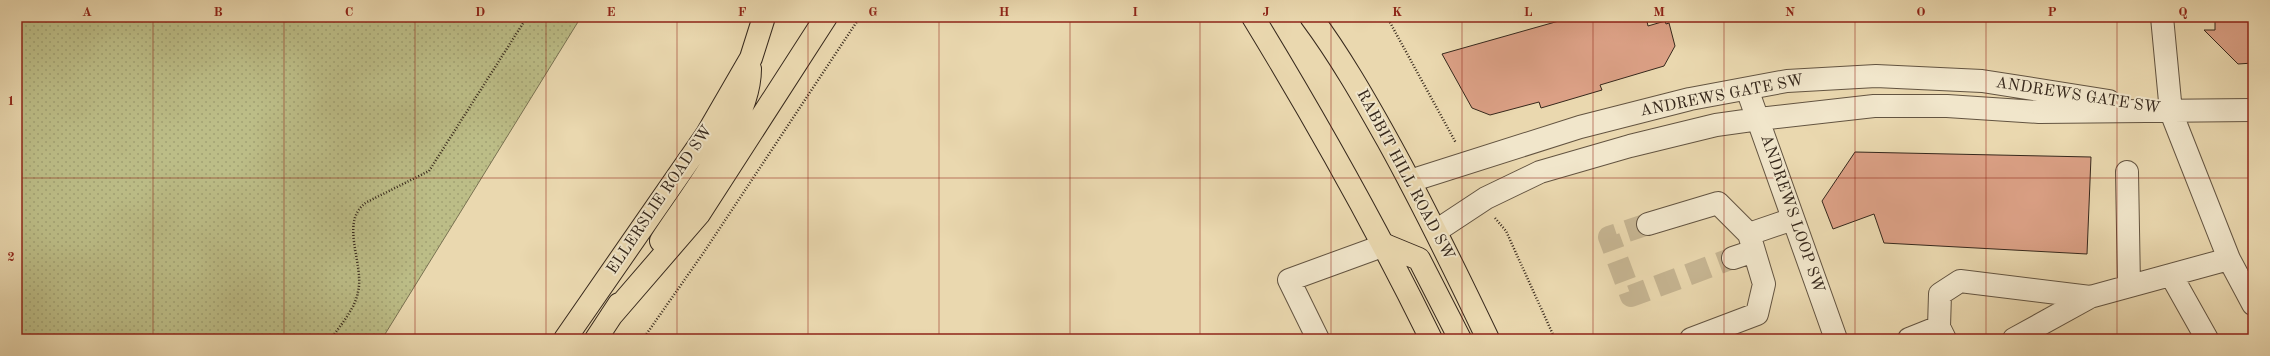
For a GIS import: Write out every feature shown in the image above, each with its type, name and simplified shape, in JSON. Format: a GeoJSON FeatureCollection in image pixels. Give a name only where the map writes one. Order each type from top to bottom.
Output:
{"type":"FeatureCollection","features":[{"type":"Feature","properties":{"kind":"main road","name":"ELLERSLIE ROAD SW"},"geometry":{"type":"LineString","coordinates":[[565,339],[707,134],[750,58],[764,17]]}},
{"type":"Feature","properties":{"kind":"main road"},"geometry":{"type":"LineString","coordinates":[[611,316],[699,214],[826,17]]}},
{"type":"Feature","properties":{"kind":"main road"},"geometry":{"type":"LineString","coordinates":[[1253,17],[1342,167],[1385,245],[1431,339]]}},
{"type":"Feature","properties":{"kind":"main road","name":"RABBIT HILL ROAD SW"},"geometry":{"type":"LineString","coordinates":[[1311,17],[1356,83],[1410,181],[1488,339]]}},
{"type":"Feature","properties":{"kind":"main road","name":"ELLERSLIE ROAD SW"},"geometry":{"type":"LineString","coordinates":[[596,339],[730,136],[750,82],[750,58]]}},
{"type":"Feature","properties":{"kind":"main road"},"geometry":{"type":"LineString","coordinates":[[1385,245],[1419,258],[1460,339]]}},
{"type":"Feature","properties":{"kind":"street"},"geometry":{"type":"LineString","coordinates":[[2162,17],[2171,112],[2229,259],[2253,304]]}},
{"type":"Feature","properties":{"kind":"street","name":"ANDREWS GATE SW"},"geometry":{"type":"LineString","coordinates":[[1410,181],[1580,127],[1690,99],[1788,81],[1876,76],[1982,80],[2171,112]]}},
{"type":"Feature","properties":{"kind":"street","name":"ANDREWS LOOP SW"},"geometry":{"type":"LineString","coordinates":[[1747,89],[1759,119],[1836,339]]}},
{"type":"Feature","properties":{"kind":"street","name":"ANDREWS GATE SW"},"geometry":{"type":"LineString","coordinates":[[1436,231],[1486,198],[1540,172],[1630,146],[1709,127],[1759,119],[1874,106],[1947,106],[2039,112],[2171,112]]}},
{"type":"Feature","properties":{"kind":"street"},"geometry":{"type":"LineString","coordinates":[[2171,112],[2253,110]]}},
{"type":"Feature","properties":{"kind":"street"},"geometry":{"type":"LineString","coordinates":[[2127,172],[2129,286]]}},
{"type":"Feature","properties":{"kind":"street"},"geometry":{"type":"LineString","coordinates":[[1648,224],[1718,203],[1752,242],[1764,284],[1757,314],[1691,339]]}},
{"type":"Feature","properties":{"kind":"street"},"geometry":{"type":"LineString","coordinates":[[1733,258],[1752,242],[1793,219]]}},
{"type":"Feature","properties":{"kind":"street"},"geometry":{"type":"LineString","coordinates":[[1318,339],[1289,280],[1385,245]]}},
{"type":"Feature","properties":{"kind":"street"},"geometry":{"type":"LineString","coordinates":[[2014,339],[2090,297],[2229,259]]}},
{"type":"Feature","properties":{"kind":"street"},"geometry":{"type":"LineString","coordinates":[[2171,275],[2208,339]]}},
{"type":"Feature","properties":{"kind":"street"},"geometry":{"type":"LineString","coordinates":[[1909,339],[1942,333],[1940,294],[1960,281],[2090,297]]}},
{"type":"Feature","properties":{"kind":"path"},"geometry":{"type":"LineString","coordinates":[[331,339],[355,304],[358,293],[360,270],[353,230],[356,213],[361,206],[367,202],[429,171],[527,17]]}},
{"type":"Feature","properties":{"kind":"path"},"geometry":{"type":"LineString","coordinates":[[643,339],[704,252],[860,17]]}},
{"type":"Feature","properties":{"kind":"path"},"geometry":{"type":"LineString","coordinates":[[1387,17],[1467,162]]}},
{"type":"Feature","properties":{"kind":"path"},"geometry":{"type":"LineString","coordinates":[[1486,198],[1494,217],[1506,232],[1555,339]]}},
{"type":"Feature","properties":{"kind":"green space"},"geometry":{"type":"Polygon","coordinates":[[[17,17],[581,17],[382,339],[17,339],[17,17]]]}},
{"type":"Feature","properties":{"kind":"building"},"geometry":{"type":"Polygon","coordinates":[[[1573,17],[1646,17],[1648,26],[1665,21],[1666,24],[1669,23],[1675,46],[1664,66],[1600,85],[1602,90],[1541,108],[1539,102],[1490,115],[1472,108],[1442,54],[1573,17]]]}},
{"type":"Feature","properties":{"kind":"building"},"geometry":{"type":"Polygon","coordinates":[[[2215,17],[2253,17],[2253,63],[2238,64],[2204,30],[2215,30],[2215,17]]]}},
{"type":"Feature","properties":{"kind":"building"},"geometry":{"type":"Polygon","coordinates":[[[1855,152],[2091,157],[2087,254],[1884,243],[1874,214],[1833,229],[1822,201],[1855,152]]]}},
{"type":"Feature","properties":{"kind":"tunnel"},"geometry":{"type":"LineString","coordinates":[[1648,224],[1609,237],[1631,296],[1733,258]]}}]}
